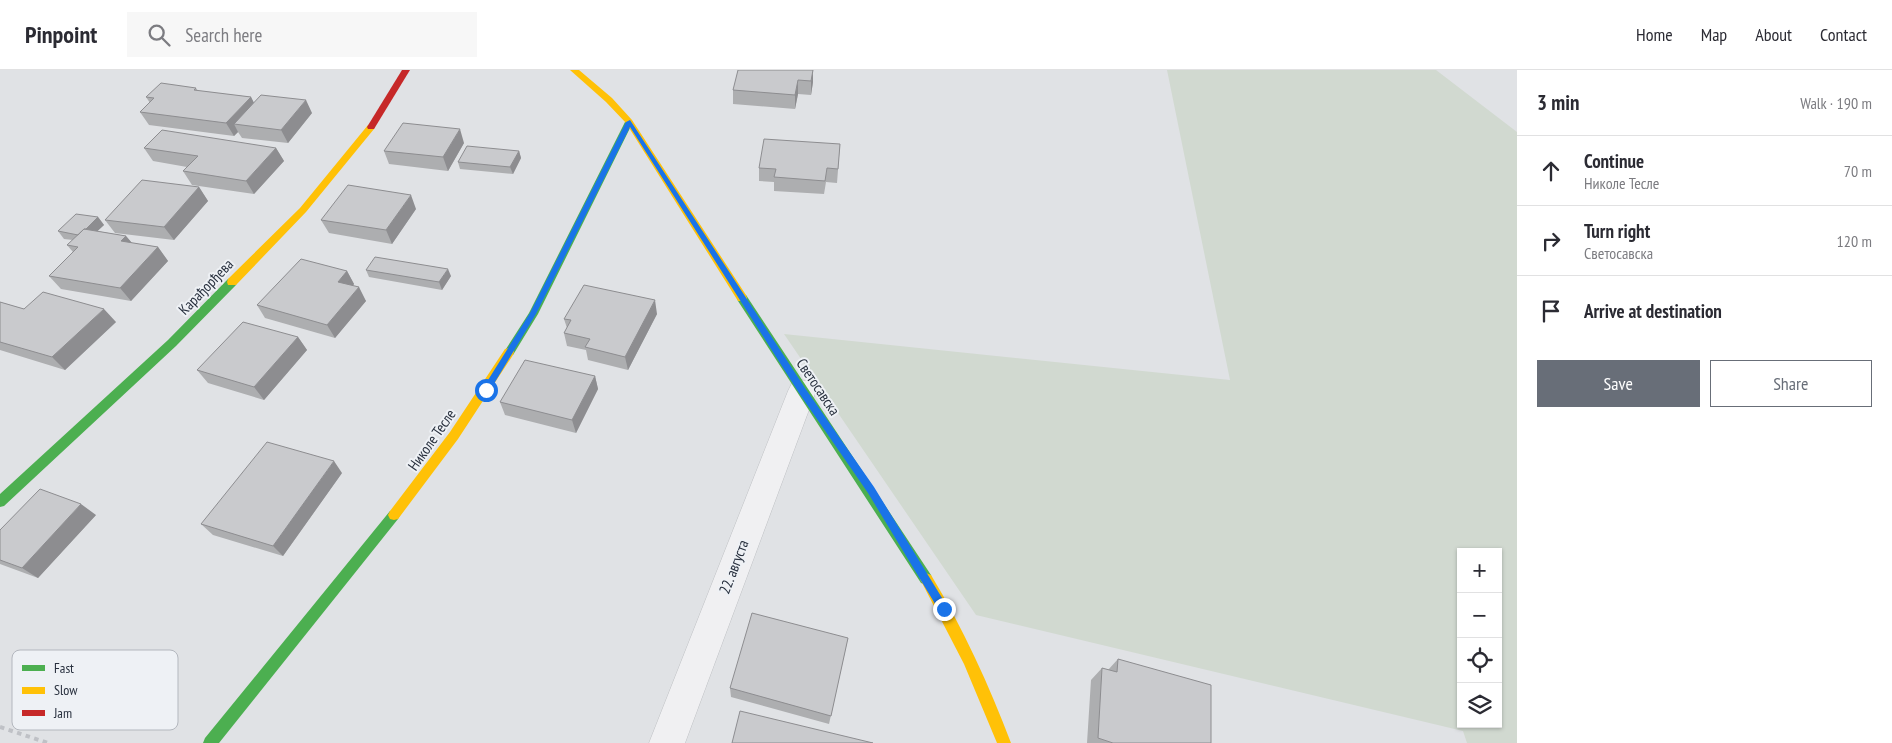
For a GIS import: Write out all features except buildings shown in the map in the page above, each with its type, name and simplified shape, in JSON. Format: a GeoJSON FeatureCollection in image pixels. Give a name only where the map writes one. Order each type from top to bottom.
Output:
{"type":"FeatureCollection","features":[{"type":"Feature","properties":{"kind":"street","name":"Карађорђева"},"geometry":{"type":"LineString","coordinates":[[0,502],[172,344],[303,210],[351,153],[406,70]]}},
{"type":"Feature","properties":{"kind":"street","name":"Светосавска"},"geometry":{"type":"LineString","coordinates":[[574,70],[609,100],[630,122],[802,391],[871,490],[944,609],[985,691],[1004,743]]}},
{"type":"Feature","properties":{"kind":"street","name":"Николе Тесле"},"geometry":{"type":"LineString","coordinates":[[210,743],[425,477],[486,390],[533,314],[630,122]]}},
{"type":"Feature","properties":{"kind":"street","name":"22. августа"},"geometry":{"type":"LineString","coordinates":[[667,743],[802,391]]}},
{"type":"Feature","properties":{"kind":"path"},"geometry":{"type":"LineString","coordinates":[[0,727],[48,743]]}},
{"type":"Feature","properties":{"kind":"shaded area"},"geometry":{"type":"Polygon","coordinates":[[[1167,70],[1436,70],[1517,132],[1517,743],[1467,743],[1463,731],[976,615],[784,334],[1230,380],[1167,70]]]}},
{"type":"Feature","properties":{"kind":"traffic: fast"},"geometry":{"type":"LineString","coordinates":[[509,352],[533,314],[629,122]]}},
{"type":"Feature","properties":{"kind":"traffic: fast"},"geometry":{"type":"LineString","coordinates":[[0,502],[172,343],[232,282]]}},
{"type":"Feature","properties":{"kind":"traffic: fast"},"geometry":{"type":"LineString","coordinates":[[742,298],[926,579]]}},
{"type":"Feature","properties":{"kind":"traffic: fast"},"geometry":{"type":"LineString","coordinates":[[210,743],[394,515]]}},
{"type":"Feature","properties":{"kind":"traffic: slow"},"geometry":{"type":"LineString","coordinates":[[574,70],[609,100],[629,122],[742,298]]}},
{"type":"Feature","properties":{"kind":"traffic: slow"},"geometry":{"type":"LineString","coordinates":[[232,282],[303,210],[371,127]]}},
{"type":"Feature","properties":{"kind":"traffic: slow"},"geometry":{"type":"LineString","coordinates":[[394,515],[454,435],[509,352]]}},
{"type":"Feature","properties":{"kind":"traffic: slow"},"geometry":{"type":"LineString","coordinates":[[926,579],[969,659],[1004,743]]}},
{"type":"Feature","properties":{"kind":"traffic: jam"},"geometry":{"type":"LineString","coordinates":[[371,127],[406,70]]}},
{"type":"Feature","properties":{"kind":"route"},"geometry":{"type":"LineString","coordinates":[[486,390],[533,314],[630,122],[802,391],[871,490],[944,609]]}}]}
